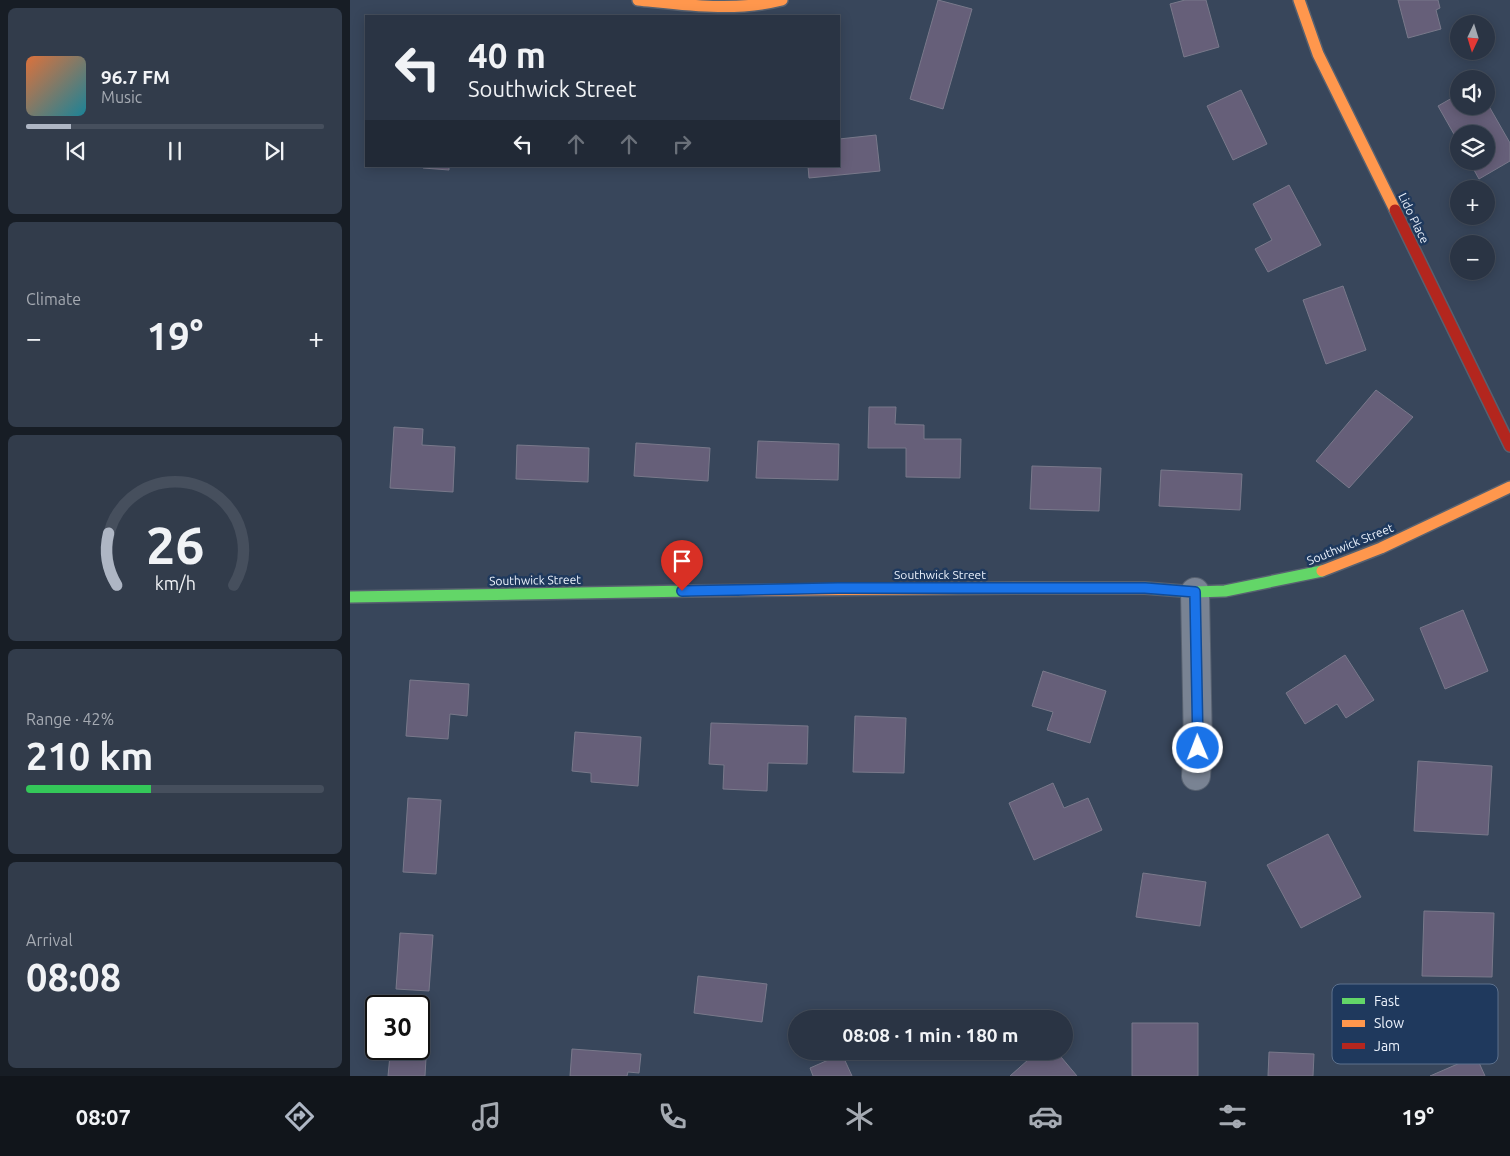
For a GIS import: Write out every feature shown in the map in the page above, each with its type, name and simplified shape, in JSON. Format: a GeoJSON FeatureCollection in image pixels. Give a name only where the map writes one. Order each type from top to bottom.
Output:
{"type":"FeatureCollection","features":[{"type":"Feature","properties":{"kind":"street"},"geometry":{"type":"LineString","coordinates":[[638,0],[730,8],[764,6],[782,0]]}},
{"type":"Feature","properties":{"kind":"street","name":"Lido Place"},"geometry":{"type":"LineString","coordinates":[[1299,0],[1318,54],[1510,446]]}},
{"type":"Feature","properties":{"kind":"street","name":"Southwick Street"},"geometry":{"type":"LineString","coordinates":[[350,597],[838,588],[1145,588],[1195,592],[1226,591],[1305,576],[1338,566],[1381,548],[1510,486]]}},
{"type":"Feature","properties":{"kind":"street"},"geometry":{"type":"LineString","coordinates":[[1195,592],[1198,748],[1196,776]]}},
{"type":"Feature","properties":{"kind":"building"},"geometry":{"type":"Polygon","coordinates":[[[938,0],[972,9],[943,109],[910,99],[938,0]]]}},
{"type":"Feature","properties":{"kind":"building"},"geometry":{"type":"Polygon","coordinates":[[[1185,0],[1206,0],[1219,47],[1184,57],[1170,4],[1185,0]]]}},
{"type":"Feature","properties":{"kind":"building"},"geometry":{"type":"Polygon","coordinates":[[[1398,0],[1438,0],[1440,8],[1436,10],[1441,29],[1408,38],[1398,0]]]}},
{"type":"Feature","properties":{"kind":"building"},"geometry":{"type":"Polygon","coordinates":[[[1241,90],[1267,144],[1233,160],[1207,106],[1241,90]]]}},
{"type":"Feature","properties":{"kind":"building"},"geometry":{"type":"Polygon","coordinates":[[[1450,99],[1450,115],[1494,115],[1510,143],[1510,161],[1495,170],[1495,125],[1450,125],[1450,127],[1438,106],[1450,99]]]}},
{"type":"Feature","properties":{"kind":"building"},"geometry":{"type":"Polygon","coordinates":[[[876,135],[880,171],[809,178],[808,167],[840,167],[840,139],[876,135]]]}},
{"type":"Feature","properties":{"kind":"building"},"geometry":{"type":"Polygon","coordinates":[[[449,167],[449,170],[423,168],[449,167]]]}},
{"type":"Feature","properties":{"kind":"building"},"geometry":{"type":"Polygon","coordinates":[[[1474,170],[1494,170],[1479,179],[1474,170]]]}},
{"type":"Feature","properties":{"kind":"building"},"geometry":{"type":"Polygon","coordinates":[[[1289,185],[1321,245],[1268,272],[1255,249],[1272,240],[1253,204],[1289,185]]]}},
{"type":"Feature","properties":{"kind":"building"},"geometry":{"type":"Polygon","coordinates":[[[1343,286],[1366,350],[1326,364],[1303,300],[1343,286]]]}},
{"type":"Feature","properties":{"kind":"building"},"geometry":{"type":"Polygon","coordinates":[[[1376,390],[1413,417],[1349,488],[1316,461],[1376,390]]]}},
{"type":"Feature","properties":{"kind":"building"},"geometry":{"type":"Polygon","coordinates":[[[869,407],[896,407],[895,424],[924,425],[924,439],[961,439],[960,478],[906,477],[906,448],[868,448],[869,407]]]}},
{"type":"Feature","properties":{"kind":"building"},"geometry":{"type":"Polygon","coordinates":[[[394,427],[423,429],[422,445],[455,447],[453,492],[390,488],[394,427]]]}},
{"type":"Feature","properties":{"kind":"building"},"geometry":{"type":"Polygon","coordinates":[[[758,441],[839,444],[838,480],[756,478],[758,441]]]}},
{"type":"Feature","properties":{"kind":"building"},"geometry":{"type":"Polygon","coordinates":[[[636,443],[710,448],[708,481],[634,476],[636,443]]]}},
{"type":"Feature","properties":{"kind":"building"},"geometry":{"type":"Polygon","coordinates":[[[517,445],[589,448],[588,482],[516,479],[517,445]]]}},
{"type":"Feature","properties":{"kind":"building"},"geometry":{"type":"Polygon","coordinates":[[[1032,466],[1101,468],[1099,511],[1030,509],[1032,466]]]}},
{"type":"Feature","properties":{"kind":"building"},"geometry":{"type":"Polygon","coordinates":[[[1161,470],[1242,474],[1240,510],[1159,506],[1161,470]]]}},
{"type":"Feature","properties":{"kind":"building"},"geometry":{"type":"Polygon","coordinates":[[[1463,610],[1488,671],[1445,689],[1420,628],[1463,610]]]}},
{"type":"Feature","properties":{"kind":"building"},"geometry":{"type":"Polygon","coordinates":[[[1345,655],[1374,700],[1346,718],[1337,704],[1305,724],[1286,693],[1345,655]]]}},
{"type":"Feature","properties":{"kind":"building"},"geometry":{"type":"Polygon","coordinates":[[[1043,671],[1106,691],[1090,743],[1047,730],[1053,712],[1032,706],[1043,671]]]}},
{"type":"Feature","properties":{"kind":"building"},"geometry":{"type":"Polygon","coordinates":[[[410,680],[469,684],[467,716],[450,714],[448,739],[406,736],[410,680]]]}},
{"type":"Feature","properties":{"kind":"building"},"geometry":{"type":"Polygon","coordinates":[[[855,716],[906,718],[904,773],[853,772],[855,716]]]}},
{"type":"Feature","properties":{"kind":"building"},"geometry":{"type":"Polygon","coordinates":[[[711,723],[808,726],[807,764],[768,763],[767,791],[723,789],[724,765],[709,764],[711,723]]]}},
{"type":"Feature","properties":{"kind":"building"},"geometry":{"type":"Polygon","coordinates":[[[575,732],[641,737],[638,786],[591,782],[591,773],[572,771],[575,732]]]}},
{"type":"Feature","properties":{"kind":"building"},"geometry":{"type":"Polygon","coordinates":[[[1418,761],[1492,766],[1488,835],[1414,831],[1418,761]]]}},
{"type":"Feature","properties":{"kind":"building"},"geometry":{"type":"Polygon","coordinates":[[[1053,783],[1064,808],[1088,798],[1102,830],[1034,860],[1009,803],[1053,783]]]}},
{"type":"Feature","properties":{"kind":"building"},"geometry":{"type":"Polygon","coordinates":[[[408,798],[441,800],[436,874],[403,872],[408,798]]]}},
{"type":"Feature","properties":{"kind":"building"},"geometry":{"type":"Polygon","coordinates":[[[1328,834],[1361,897],[1301,928],[1267,865],[1328,834]]]}},
{"type":"Feature","properties":{"kind":"building"},"geometry":{"type":"Polygon","coordinates":[[[1143,873],[1206,882],[1200,926],[1136,917],[1143,873]]]}},
{"type":"Feature","properties":{"kind":"building"},"geometry":{"type":"Polygon","coordinates":[[[1424,911],[1494,913],[1492,977],[1422,976],[1424,911]]]}},
{"type":"Feature","properties":{"kind":"building"},"geometry":{"type":"Polygon","coordinates":[[[400,933],[433,935],[429,991],[396,989],[400,933]]]}},
{"type":"Feature","properties":{"kind":"building"},"geometry":{"type":"Polygon","coordinates":[[[698,976],[767,984],[762,1022],[694,1013],[698,976]]]}},
{"type":"Feature","properties":{"kind":"building"},"geometry":{"type":"Polygon","coordinates":[[[1132,1023],[1198,1023],[1198,1076],[1132,1076],[1132,1023]]]}},
{"type":"Feature","properties":{"kind":"building"},"geometry":{"type":"Polygon","coordinates":[[[572,1049],[641,1054],[639,1073],[628,1072],[627,1076],[570,1076],[572,1049]]]}},
{"type":"Feature","properties":{"kind":"building"},"geometry":{"type":"Polygon","coordinates":[[[1269,1052],[1314,1054],[1313,1076],[1268,1076],[1269,1052]]]}},
{"type":"Feature","properties":{"kind":"building"},"geometry":{"type":"Polygon","coordinates":[[[390,1060],[426,1060],[425,1076],[388,1076],[390,1060]]]}},
{"type":"Feature","properties":{"kind":"building"},"geometry":{"type":"Polygon","coordinates":[[[828,1060],[845,1060],[852,1076],[813,1076],[810,1068],[828,1060]]]}},
{"type":"Feature","properties":{"kind":"building"},"geometry":{"type":"Polygon","coordinates":[[[1028,1060],[1064,1060],[1077,1076],[1010,1076],[1028,1060]]]}},
{"type":"Feature","properties":{"kind":"building"},"geometry":{"type":"Polygon","coordinates":[[[1458,1064],[1480,1064],[1485,1076],[1430,1076],[1458,1064]]]}},
{"type":"Feature","properties":{"kind":"traffic: fast"},"geometry":{"type":"LineString","coordinates":[[1016,588],[1145,588],[1195,592],[1225,591],[1322,571]]}},
{"type":"Feature","properties":{"kind":"traffic: fast"},"geometry":{"type":"LineString","coordinates":[[350,597],[691,591]]}},
{"type":"Feature","properties":{"kind":"traffic: slow"},"geometry":{"type":"LineString","coordinates":[[638,0],[728,7],[764,4],[782,0]]}},
{"type":"Feature","properties":{"kind":"traffic: slow"},"geometry":{"type":"LineString","coordinates":[[1299,0],[1318,54],[1395,210]]}},
{"type":"Feature","properties":{"kind":"traffic: slow"},"geometry":{"type":"LineString","coordinates":[[1322,571],[1381,548],[1510,487]]}},
{"type":"Feature","properties":{"kind":"traffic: slow"},"geometry":{"type":"LineString","coordinates":[[691,591],[1016,588]]}},
{"type":"Feature","properties":{"kind":"traffic: jam"},"geometry":{"type":"LineString","coordinates":[[1395,210],[1510,446]]}},
{"type":"Feature","properties":{"kind":"route"},"geometry":{"type":"LineString","coordinates":[[682,591],[838,588],[1145,588],[1195,592],[1198,748]]}}]}
